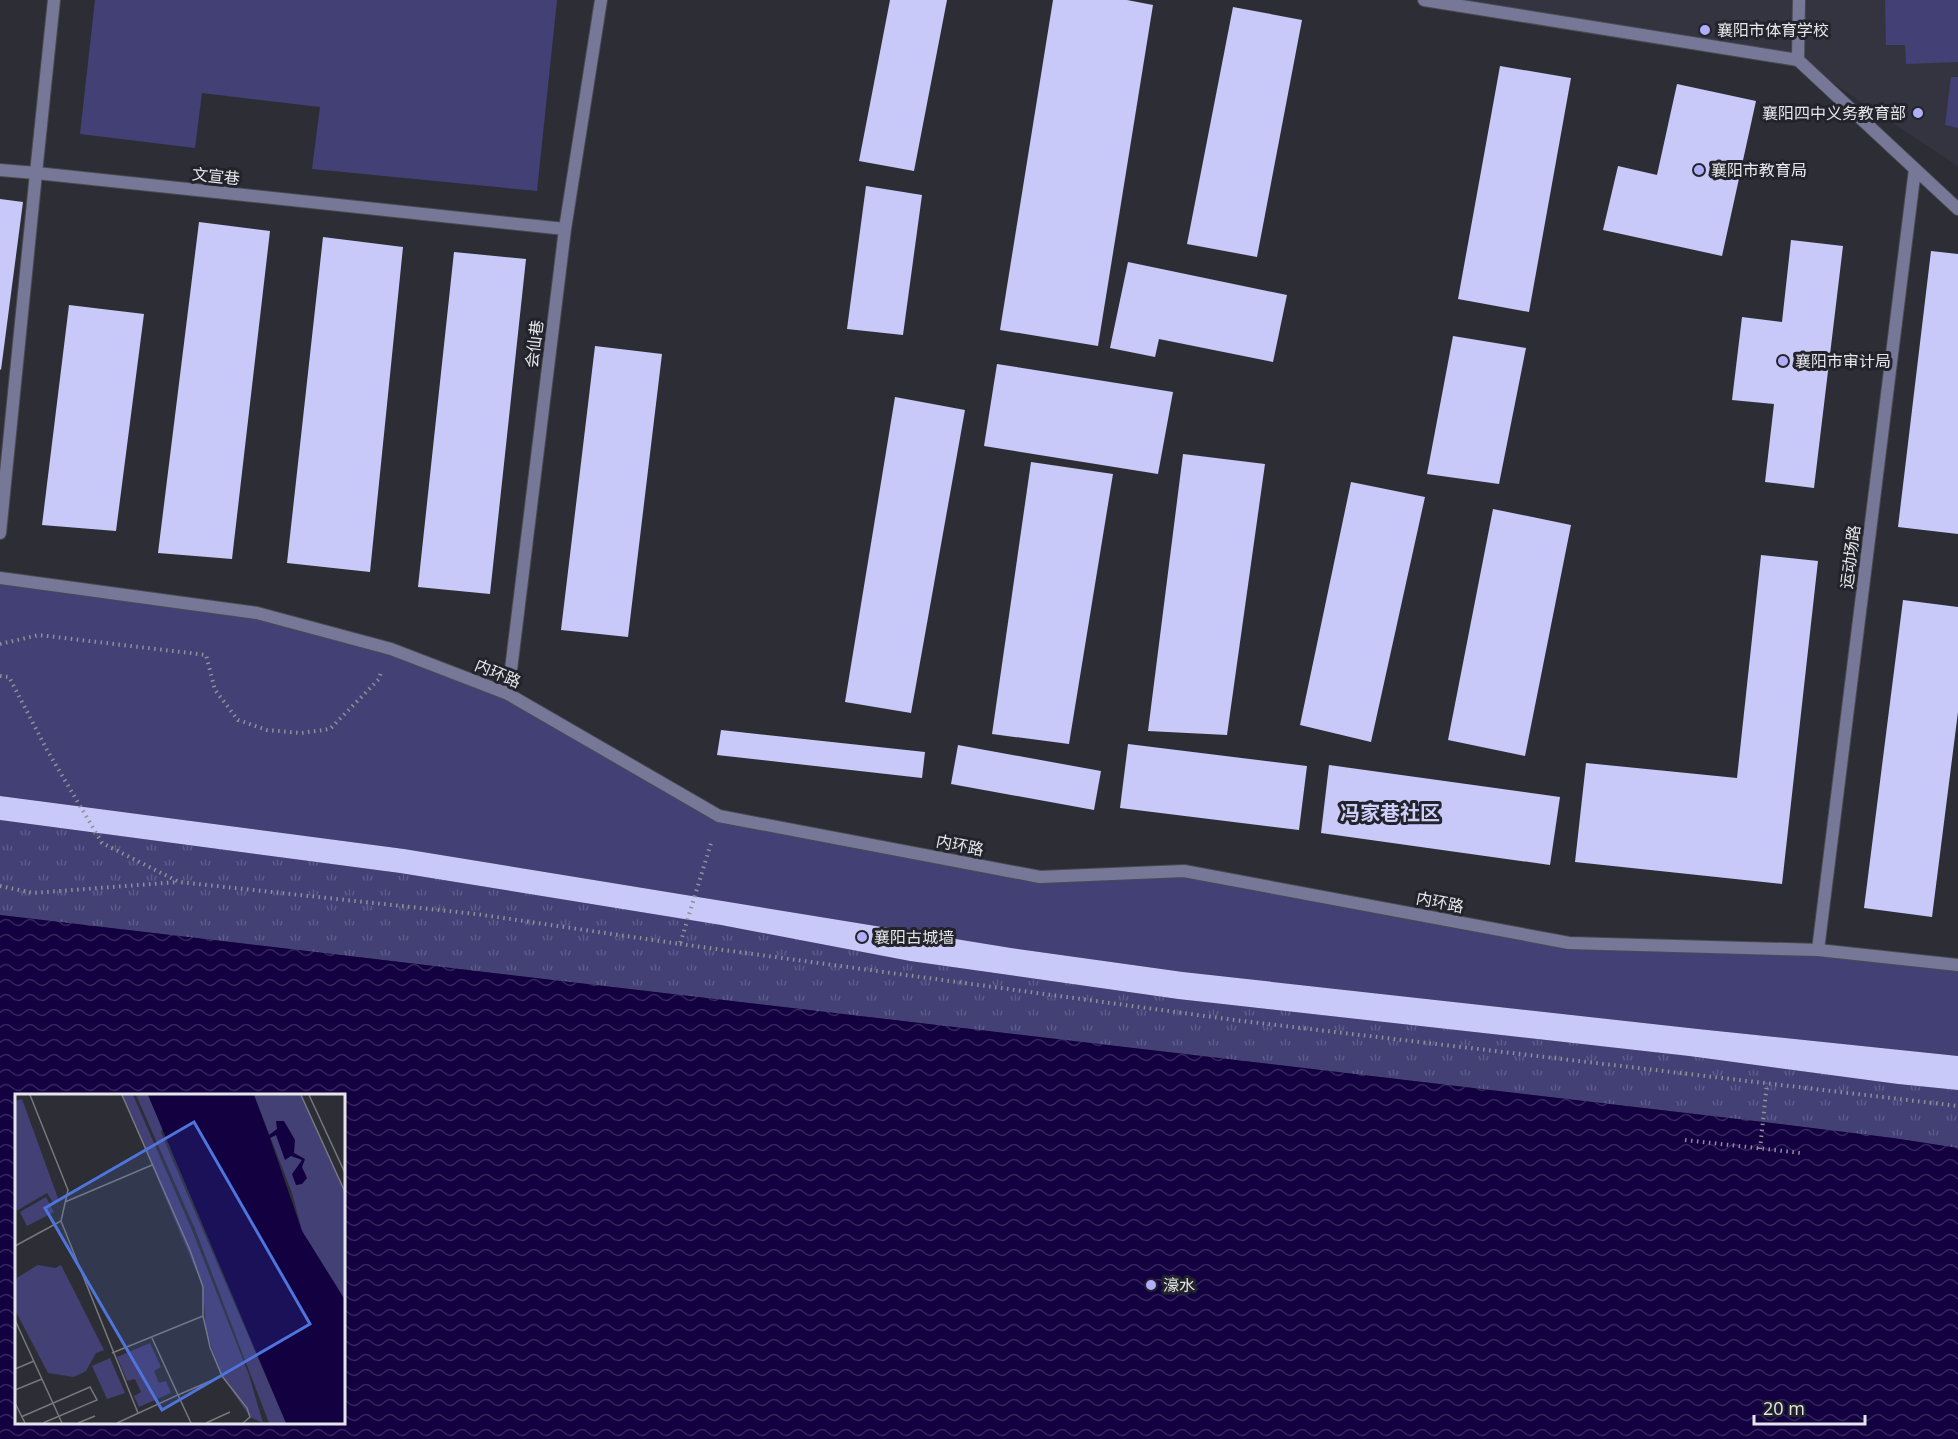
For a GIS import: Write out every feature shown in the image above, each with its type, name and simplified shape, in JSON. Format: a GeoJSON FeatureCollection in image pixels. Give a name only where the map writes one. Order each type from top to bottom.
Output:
{"type":"FeatureCollection","features":[{"type":"Feature","properties":{"kind":"street"},"geometry":{"type":"LineString","coordinates":[[0,533],[54,0]]}},
{"type":"Feature","properties":{"kind":"street","name":"会仙巷"},"geometry":{"type":"LineString","coordinates":[[508,694],[565,229],[601,0]]}},
{"type":"Feature","properties":{"kind":"street"},"geometry":{"type":"LineString","coordinates":[[1424,0],[1798,60],[1958,209]]}},
{"type":"Feature","properties":{"kind":"street"},"geometry":{"type":"LineString","coordinates":[[1798,60],[1799,0]]}},
{"type":"Feature","properties":{"kind":"street","name":"运动场路"},"geometry":{"type":"LineString","coordinates":[[1818,950],[1915,169]]}},
{"type":"Feature","properties":{"kind":"street","name":"文宣巷"},"geometry":{"type":"LineString","coordinates":[[0,170],[565,229]]}},
{"type":"Feature","properties":{"kind":"street","name":"内环路"},"geometry":{"type":"LineString","coordinates":[[0,578],[257,613],[391,649],[508,694],[719,816],[1040,877],[1184,871],[1569,943],[1818,950],[1958,965]]}},
{"type":"Feature","properties":{"kind":"path"},"geometry":{"type":"LineString","coordinates":[[0,645],[39,634],[206,655],[215,690],[238,720],[267,729],[301,733],[330,729],[379,679],[391,649]]}},
{"type":"Feature","properties":{"kind":"path"},"geometry":{"type":"LineString","coordinates":[[0,676],[9,677],[47,750],[102,843],[179,882]]}},
{"type":"Feature","properties":{"kind":"path"},"geometry":{"type":"LineString","coordinates":[[680,944],[719,816]]}},
{"type":"Feature","properties":{"kind":"path"},"geometry":{"type":"LineString","coordinates":[[0,886],[33,893],[179,882],[476,914],[1246,1022],[1958,1106]]}},
{"type":"Feature","properties":{"kind":"path"},"geometry":{"type":"LineString","coordinates":[[1760,1149],[1767,1083]]}},
{"type":"Feature","properties":{"kind":"path"},"geometry":{"type":"LineString","coordinates":[[1685,1140],[1801,1153]]}},
{"type":"Feature","properties":{"kind":"shaded area","name":"襄阳四中义务教育部"},"geometry":{"type":"Polygon","coordinates":[[[1424,0],[1958,0],[1958,166],[1798,60],[1424,0]]]}},
{"type":"Feature","properties":{"kind":"green space"},"geometry":{"type":"Polygon","coordinates":[[[95,0],[557,0],[537,191],[312,169],[320,107],[202,93],[195,148],[80,134],[95,0]]]}},
{"type":"Feature","properties":{"kind":"green space"},"geometry":{"type":"Polygon","coordinates":[[[1885,0],[1958,0],[1958,62],[1906,64],[1905,45],[1886,45],[1885,0]]]}},
{"type":"Feature","properties":{"kind":"green space"},"geometry":{"type":"Polygon","coordinates":[[[1951,77],[1958,77],[1958,128],[1945,125],[1951,77]]]}},
{"type":"Feature","properties":{"kind":"green space"},"geometry":{"type":"Polygon","coordinates":[[[0,578],[257,613],[391,649],[508,694],[719,816],[1040,877],[1184,871],[1569,943],[1818,950],[1958,965],[1958,1056],[1183,972],[1011,948],[404,849],[0,796],[0,578]]]}},
{"type":"Feature","properties":{"kind":"green space"},"geometry":{"type":"Polygon","coordinates":[[[0,820],[400,873],[721,925],[910,961],[1178,999],[1689,1056],[1958,1090],[1958,1148],[1763,1122],[0,915],[0,820]]]}},
{"type":"Feature","properties":{"kind":"water","name":"濠水"},"geometry":{"type":"Polygon","coordinates":[[[0,915],[1763,1122],[1958,1148],[1958,1439],[0,1439],[0,915]]]}},
{"type":"Feature","properties":{"kind":"building"},"geometry":{"type":"Polygon","coordinates":[[[890,0],[947,0],[914,171],[859,161],[890,0]]]}},
{"type":"Feature","properties":{"kind":"building"},"geometry":{"type":"Polygon","coordinates":[[[1053,0],[1127,0],[1153,5],[1098,346],[1000,330],[1053,0]]]}},
{"type":"Feature","properties":{"kind":"building"},"geometry":{"type":"Polygon","coordinates":[[[1233,7],[1302,20],[1257,257],[1187,244],[1233,7]]]}},
{"type":"Feature","properties":{"kind":"building"},"geometry":{"type":"Polygon","coordinates":[[[1500,66],[1571,78],[1529,312],[1458,299],[1500,66]]]}},
{"type":"Feature","properties":{"kind":"building","name":"襄阳市教育局"},"geometry":{"type":"Polygon","coordinates":[[[1677,84],[1756,101],[1722,256],[1603,230],[1618,166],[1657,175],[1677,84]]]}},
{"type":"Feature","properties":{"kind":"building"},"geometry":{"type":"Polygon","coordinates":[[[866,186],[922,195],[903,335],[847,329],[866,186]]]}},
{"type":"Feature","properties":{"kind":"building"},"geometry":{"type":"Polygon","coordinates":[[[0,199],[23,202],[1,370],[0,369],[0,199]]]}},
{"type":"Feature","properties":{"kind":"building"},"geometry":{"type":"Polygon","coordinates":[[[199,222],[270,231],[232,559],[158,553],[199,222]]]}},
{"type":"Feature","properties":{"kind":"building"},"geometry":{"type":"Polygon","coordinates":[[[323,237],[403,247],[370,572],[287,563],[323,237]]]}},
{"type":"Feature","properties":{"kind":"building","name":"襄阳市审计局"},"geometry":{"type":"Polygon","coordinates":[[[1791,240],[1843,246],[1814,488],[1765,482],[1774,404],[1732,400],[1742,317],[1782,322],[1791,240]]]}},
{"type":"Feature","properties":{"kind":"building"},"geometry":{"type":"Polygon","coordinates":[[[1931,251],[1958,254],[1958,534],[1898,527],[1931,251]]]}},
{"type":"Feature","properties":{"kind":"building"},"geometry":{"type":"Polygon","coordinates":[[[454,252],[526,259],[490,594],[418,587],[454,252]]]}},
{"type":"Feature","properties":{"kind":"building"},"geometry":{"type":"Polygon","coordinates":[[[1128,262],[1287,295],[1273,362],[1159,339],[1155,357],[1110,348],[1128,262]]]}},
{"type":"Feature","properties":{"kind":"building"},"geometry":{"type":"Polygon","coordinates":[[[69,305],[144,314],[116,531],[42,525],[69,305]]]}},
{"type":"Feature","properties":{"kind":"building"},"geometry":{"type":"Polygon","coordinates":[[[1453,336],[1526,348],[1499,484],[1427,474],[1453,336]]]}},
{"type":"Feature","properties":{"kind":"building"},"geometry":{"type":"Polygon","coordinates":[[[595,346],[662,354],[628,637],[561,630],[595,346]]]}},
{"type":"Feature","properties":{"kind":"building"},"geometry":{"type":"Polygon","coordinates":[[[997,364],[1173,392],[1158,474],[984,446],[997,364]]]}},
{"type":"Feature","properties":{"kind":"building"},"geometry":{"type":"Polygon","coordinates":[[[895,397],[965,410],[911,713],[845,702],[895,397]]]}},
{"type":"Feature","properties":{"kind":"building"},"geometry":{"type":"Polygon","coordinates":[[[1183,454],[1265,464],[1227,735],[1148,731],[1183,454]]]}},
{"type":"Feature","properties":{"kind":"building"},"geometry":{"type":"Polygon","coordinates":[[[1031,462],[1113,474],[1069,744],[992,734],[1031,462]]]}},
{"type":"Feature","properties":{"kind":"building"},"geometry":{"type":"Polygon","coordinates":[[[1351,482],[1425,497],[1371,742],[1300,725],[1351,482]]]}},
{"type":"Feature","properties":{"kind":"building"},"geometry":{"type":"Polygon","coordinates":[[[1493,509],[1571,525],[1525,756],[1448,740],[1493,509]]]}},
{"type":"Feature","properties":{"kind":"building"},"geometry":{"type":"Polygon","coordinates":[[[1761,555],[1818,561],[1782,884],[1575,862],[1586,763],[1737,778],[1761,555]]]}},
{"type":"Feature","properties":{"kind":"building"},"geometry":{"type":"Polygon","coordinates":[[[1903,600],[1958,607],[1958,712],[1932,917],[1864,908],[1903,600]]]}},
{"type":"Feature","properties":{"kind":"building"},"geometry":{"type":"Polygon","coordinates":[[[721,730],[925,752],[922,778],[717,755],[721,730]]]}},
{"type":"Feature","properties":{"kind":"building"},"geometry":{"type":"Polygon","coordinates":[[[1128,744],[1307,766],[1299,830],[1120,808],[1128,744]]]}},
{"type":"Feature","properties":{"kind":"building"},"geometry":{"type":"Polygon","coordinates":[[[958,745],[1101,771],[1094,810],[951,784],[958,745]]]}},
{"type":"Feature","properties":{"kind":"building"},"geometry":{"type":"Polygon","coordinates":[[[1329,765],[1560,797],[1550,865],[1321,833],[1329,765]]]}},
{"type":"Feature","properties":{"kind":"building","name":"襄阳古城墙"},"geometry":{"type":"Polygon","coordinates":[[[0,796],[404,849],[1011,948],[1183,972],[1958,1056],[1958,1090],[1689,1056],[1178,999],[910,961],[721,925],[400,873],[0,820],[0,796]]]}},
{"type":"Feature","properties":{"kind":"place","name":"襄阳市体育学校"},"geometry":{"type":"Point","coordinates":[1705,30]}},
{"type":"Feature","properties":{"kind":"place","name":"襄阳四中义务教育部"},"geometry":{"type":"Point","coordinates":[1918,113]}},
{"type":"Feature","properties":{"kind":"place","name":"襄阳市教育局"},"geometry":{"type":"Point","coordinates":[1699,170]}},
{"type":"Feature","properties":{"kind":"place","name":"襄阳市审计局"},"geometry":{"type":"Point","coordinates":[1783,361]}},
{"type":"Feature","properties":{"kind":"place","name":"襄阳古城墙"},"geometry":{"type":"Point","coordinates":[862,937]}},
{"type":"Feature","properties":{"kind":"place","name":"濠水"},"geometry":{"type":"Point","coordinates":[1151,1285]}},
{"type":"Feature","properties":{"kind":"district","name":"冯家巷社区"},"geometry":{"type":"Point","coordinates":[1390,813]}}]}
